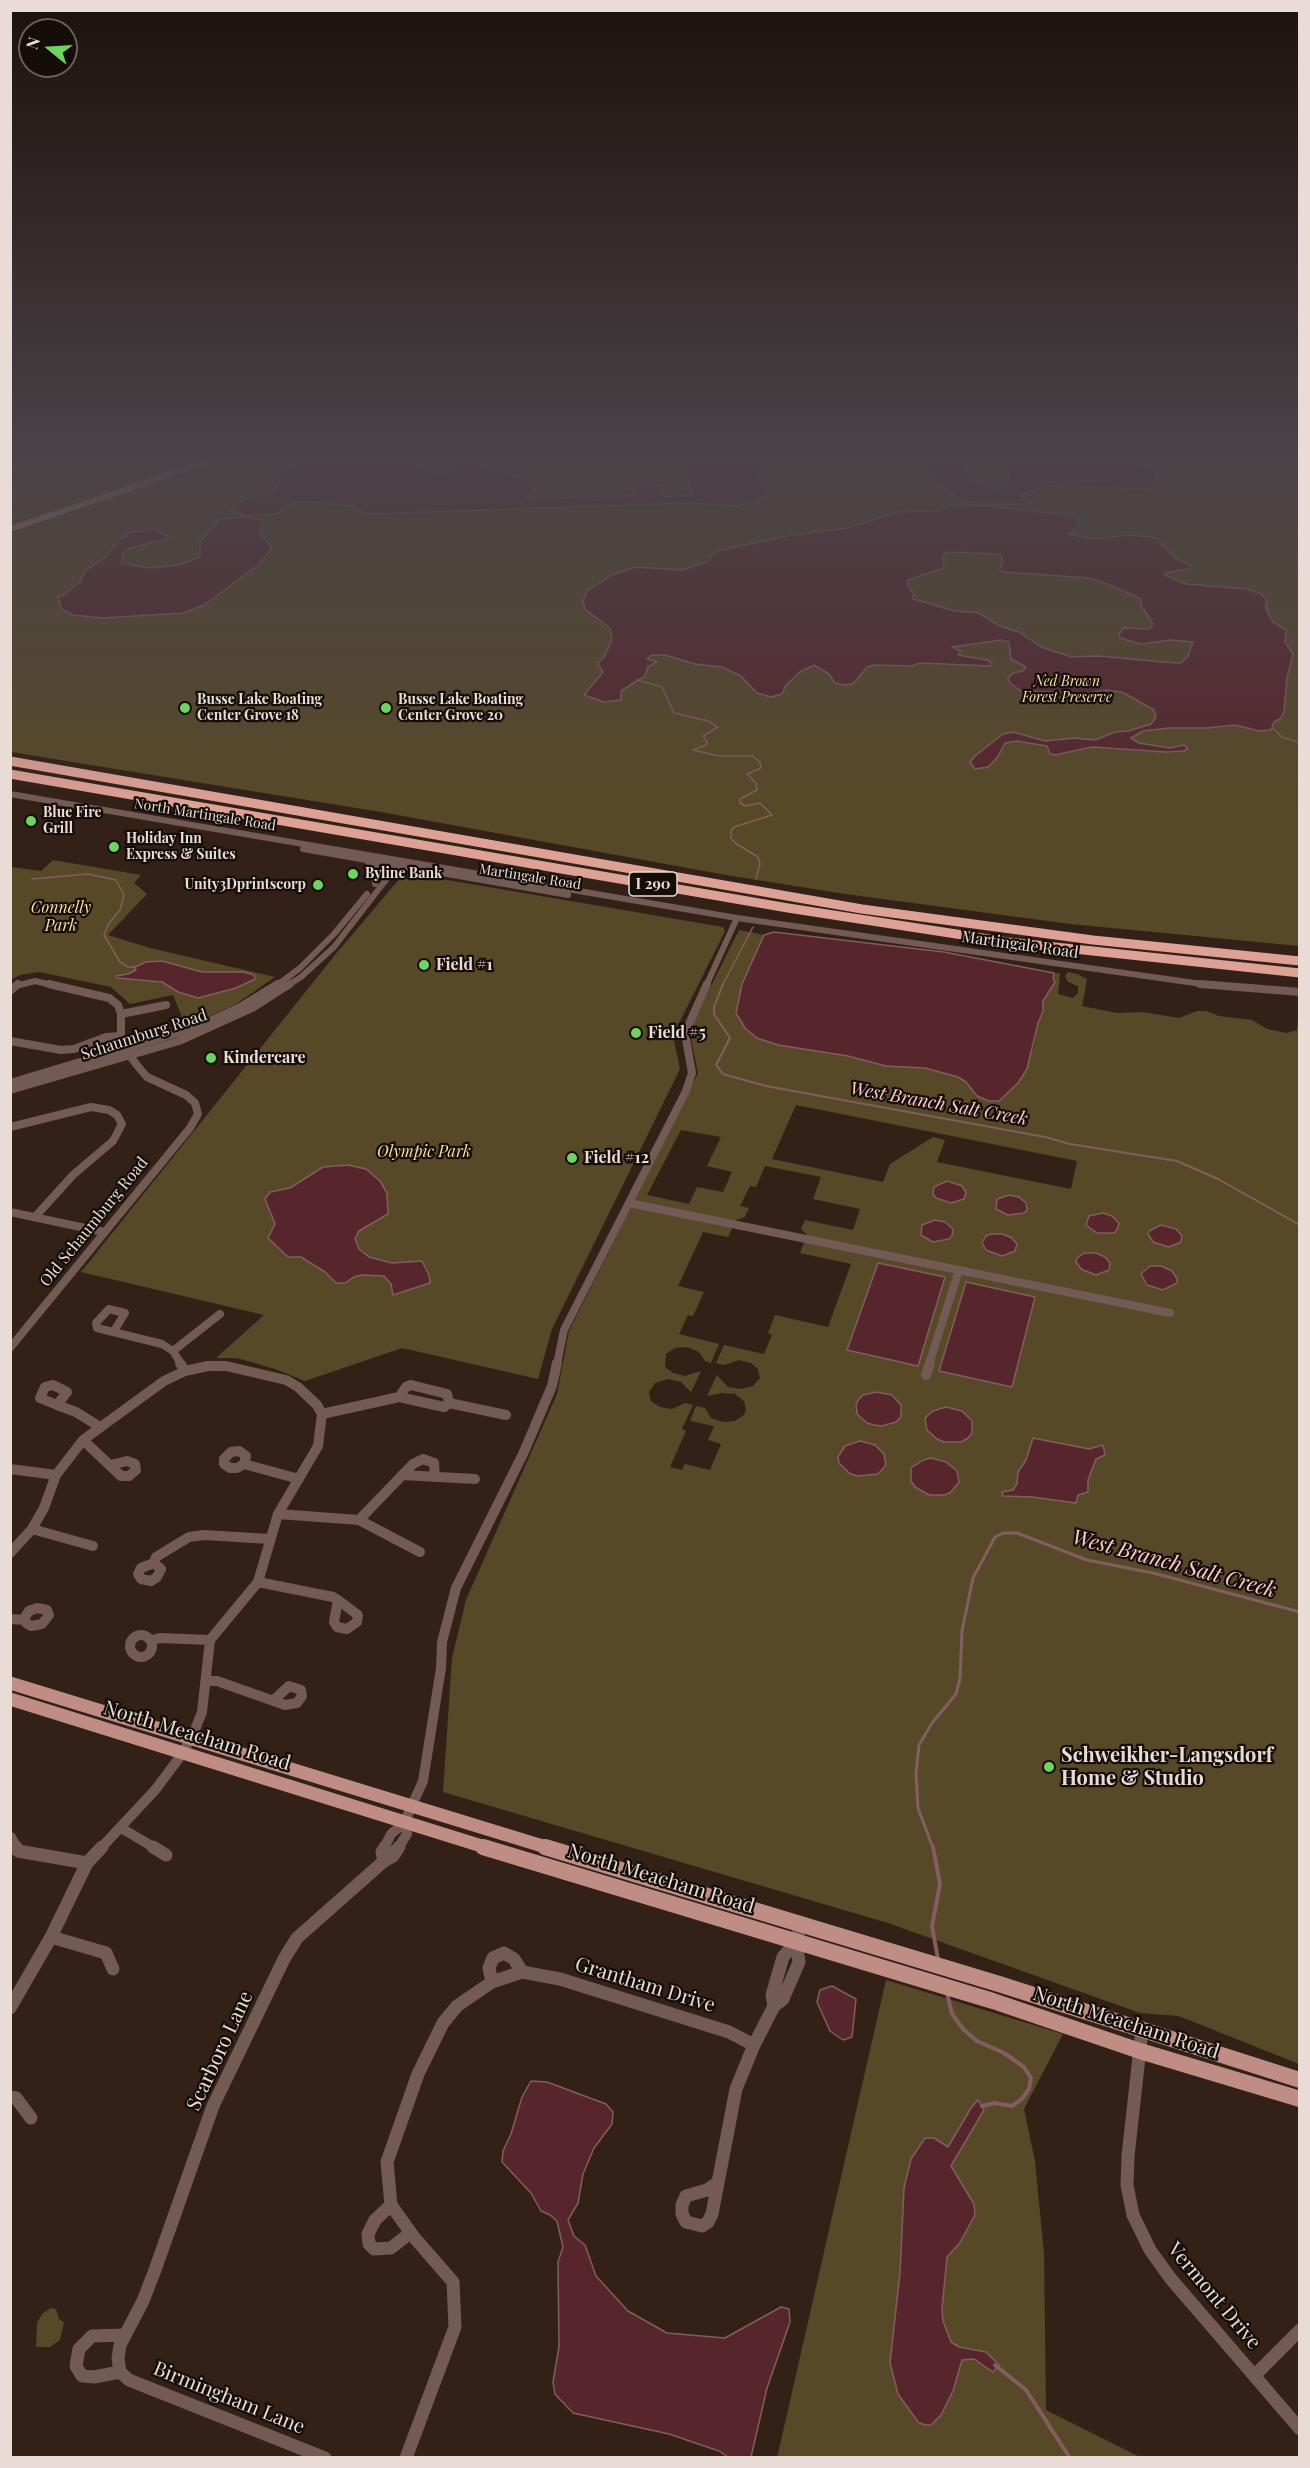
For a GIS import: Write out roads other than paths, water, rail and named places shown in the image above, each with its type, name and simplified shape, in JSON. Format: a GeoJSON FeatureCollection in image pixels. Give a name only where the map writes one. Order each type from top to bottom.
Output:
{"type":"FeatureCollection","features":[{"type":"Feature","properties":{"kind":"highway","name":"I 290"},"geometry":{"type":"LineString","coordinates":[[10,761],[862,909],[1093,940],[1299,961]]}},
{"type":"Feature","properties":{"kind":"highway","name":"I 290"},"geometry":{"type":"LineString","coordinates":[[10,774],[788,908],[1008,942],[1299,973]]}},
{"type":"Feature","properties":{"kind":"main road","name":"North Meacham Road"},"geometry":{"type":"LineString","coordinates":[[10,1683],[412,1808],[962,1973],[1299,2080]]}},
{"type":"Feature","properties":{"kind":"main road","name":"North Meacham Road"},"geometry":{"type":"LineString","coordinates":[[10,1699],[404,1823],[966,1993],[1140,2051],[1299,2099]]}},
{"type":"Feature","properties":{"kind":"street","name":"North Martingale Road"},"geometry":{"type":"LineString","coordinates":[[10,794],[396,863]]}},
{"type":"Feature","properties":{"kind":"street","name":"North Martingale Road"},"geometry":{"type":"LineString","coordinates":[[10,800],[367,861],[396,863]]}},
{"type":"Feature","properties":{"kind":"street"},"geometry":{"type":"LineString","coordinates":[[367,861],[376,867],[375,884]]}},
{"type":"Feature","properties":{"kind":"street","name":"Martingale Road"},"geometry":{"type":"LineString","coordinates":[[396,863],[419,870],[641,908],[720,919],[737,918]]}},
{"type":"Feature","properties":{"kind":"street","name":"Martingale Road"},"geometry":{"type":"LineString","coordinates":[[396,863],[737,918],[1205,985],[1299,992]]}},
{"type":"Feature","properties":{"kind":"street","name":"Schaumburg Road"},"geometry":{"type":"LineString","coordinates":[[10,1090],[211,1028],[254,1008],[282,991],[334,947],[396,863]]}},
{"type":"Feature","properties":{"kind":"street","name":"Schaumburg Road"},"geometry":{"type":"LineString","coordinates":[[10,1083],[128,1053],[210,1021],[272,988],[300,968],[323,946],[375,884],[396,863]]}},
{"type":"Feature","properties":{"kind":"street"},"geometry":{"type":"LineString","coordinates":[[386,879],[402,872],[419,870]]}},
{"type":"Feature","properties":{"kind":"street","name":"Scarboro Lane"},"geometry":{"type":"LineString","coordinates":[[125,2335],[143,2301],[155,2270],[213,2106],[284,1959],[297,1938],[384,1861],[393,1856],[405,1839],[407,1834],[404,1823],[423,1781],[441,1668],[442,1642],[456,1588],[524,1454],[552,1386],[564,1330],[686,1090],[692,1073],[685,1033],[737,918]]}},
{"type":"Feature","properties":{"kind":"street"},"geometry":{"type":"LineString","coordinates":[[10,991],[26,981],[35,981],[109,998],[118,1005],[121,1014],[121,1036],[128,1053]]}},
{"type":"Feature","properties":{"kind":"street"},"geometry":{"type":"LineString","coordinates":[[121,1014],[166,1005]]}},
{"type":"Feature","properties":{"kind":"street"},"geometry":{"type":"LineString","coordinates":[[10,1041],[61,1050],[74,1049],[106,1037],[121,1036]]}},
{"type":"Feature","properties":{"kind":"street","name":"Old Schaumburg Road"},"geometry":{"type":"LineString","coordinates":[[10,1348],[190,1128],[198,1114],[195,1103],[186,1095],[147,1077],[128,1053]]}},
{"type":"Feature","properties":{"kind":"street"},"geometry":{"type":"LineString","coordinates":[[10,1126],[91,1107],[109,1110],[117,1115],[122,1124],[113,1141],[73,1175],[35,1217]]}},
{"type":"Feature","properties":{"kind":"street"},"geometry":{"type":"LineString","coordinates":[[629,1203],[1170,1314]]}},
{"type":"Feature","properties":{"kind":"street"},"geometry":{"type":"LineString","coordinates":[[10,1212],[104,1232]]}},
{"type":"Feature","properties":{"kind":"street"},"geometry":{"type":"LineString","coordinates":[[926,1375],[958,1270]]}},
{"type":"Feature","properties":{"kind":"street"},"geometry":{"type":"LineString","coordinates":[[173,1351],[220,1314]]}},
{"type":"Feature","properties":{"kind":"street"},"geometry":{"type":"LineString","coordinates":[[114,1332],[162,1344],[173,1351],[185,1371]]}},
{"type":"Feature","properties":{"kind":"street"},"geometry":{"type":"LineString","coordinates":[[10,1553],[32,1529],[44,1508],[56,1475],[83,1440],[165,1382],[185,1371],[208,1366],[226,1366],[286,1380],[298,1387],[322,1414],[318,1446],[278,1514],[258,1582],[210,1640],[199,1722],[190,1740],[156,1789],[87,1863],[51,1937],[10,2008]]}},
{"type":"Feature","properties":{"kind":"street"},"geometry":{"type":"LineString","coordinates":[[399,1397],[406,1387],[411,1386],[447,1394],[449,1403]]}},
{"type":"Feature","properties":{"kind":"street"},"geometry":{"type":"LineString","coordinates":[[322,1414],[399,1397],[444,1407],[449,1403]]}},
{"type":"Feature","properties":{"kind":"street"},"geometry":{"type":"LineString","coordinates":[[449,1403],[506,1415]]}},
{"type":"Feature","properties":{"kind":"street"},"geometry":{"type":"LineString","coordinates":[[57,1405],[76,1412],[100,1427]]}},
{"type":"Feature","properties":{"kind":"street"},"geometry":{"type":"LineString","coordinates":[[83,1440],[110,1465]]}},
{"type":"Feature","properties":{"kind":"street"},"geometry":{"type":"LineString","coordinates":[[359,1520],[413,1464],[423,1459],[434,1463],[435,1477]]}},
{"type":"Feature","properties":{"kind":"street"},"geometry":{"type":"LineString","coordinates":[[244,1464],[299,1479]]}},
{"type":"Feature","properties":{"kind":"street"},"geometry":{"type":"LineString","coordinates":[[10,1469],[56,1475]]}},
{"type":"Feature","properties":{"kind":"street"},"geometry":{"type":"LineString","coordinates":[[402,1475],[475,1479]]}},
{"type":"Feature","properties":{"kind":"street"},"geometry":{"type":"LineString","coordinates":[[278,1514],[359,1520],[420,1552]]}},
{"type":"Feature","properties":{"kind":"street"},"geometry":{"type":"LineString","coordinates":[[32,1529],[93,1546]]}},
{"type":"Feature","properties":{"kind":"street"},"geometry":{"type":"LineString","coordinates":[[154,1563],[156,1557],[183,1540],[198,1535],[270,1539]]}},
{"type":"Feature","properties":{"kind":"street"},"geometry":{"type":"LineString","coordinates":[[258,1582],[324,1594],[338,1600]]}},
{"type":"Feature","properties":{"kind":"street"},"geometry":{"type":"LineString","coordinates":[[10,1619],[25,1620]]}},
{"type":"Feature","properties":{"kind":"street"},"geometry":{"type":"LineString","coordinates":[[152,1640],[160,1638],[210,1640]]}},
{"type":"Feature","properties":{"kind":"street"},"geometry":{"type":"LineString","coordinates":[[206,1681],[217,1681],[274,1700]]}},
{"type":"Feature","properties":{"kind":"street"},"geometry":{"type":"LineString","coordinates":[[121,1828],[166,1855]]}},
{"type":"Feature","properties":{"kind":"street"},"geometry":{"type":"LineString","coordinates":[[11,1837],[18,1851],[87,1863]]}},
{"type":"Feature","properties":{"kind":"street"},"geometry":{"type":"LineString","coordinates":[[716,2184],[736,2089],[754,2045],[774,2006],[783,1999],[799,1962],[796,1942],[801,1924]]}},
{"type":"Feature","properties":{"kind":"street"},"geometry":{"type":"LineString","coordinates":[[51,1937],[106,1953],[113,1969]]}},
{"type":"Feature","properties":{"kind":"street"},"geometry":{"type":"LineString","coordinates":[[774,2006],[772,1995],[783,1957],[796,1942]]}},
{"type":"Feature","properties":{"kind":"street"},"geometry":{"type":"LineString","coordinates":[[492,1982],[489,1968],[493,1958],[504,1953],[514,1959],[522,1972]]}},
{"type":"Feature","properties":{"kind":"street","name":"Grantham Drive"},"geometry":{"type":"LineString","coordinates":[[406,2457],[455,2327],[453,2282],[410,2233],[391,2205],[387,2162],[396,2132],[431,2044],[443,2023],[457,2006],[492,1982],[522,1972],[541,1974],[717,2028],[754,2045]]}},
{"type":"Feature","properties":{"kind":"street","name":"Vermont Drive"},"geometry":{"type":"LineString","coordinates":[[1142,2030],[1128,2175],[1133,2215],[1150,2250],[1171,2279],[1299,2429]]}},
{"type":"Feature","properties":{"kind":"street"},"geometry":{"type":"LineString","coordinates":[[10,2097],[16,2098],[31,2118]]}},
{"type":"Feature","properties":{"kind":"street"},"geometry":{"type":"LineString","coordinates":[[391,2205],[375,2220],[368,2234],[369,2244],[374,2249],[391,2248],[410,2233]]}},
{"type":"Feature","properties":{"kind":"street"},"geometry":{"type":"LineString","coordinates":[[1255,2375],[1299,2330]]}},
{"type":"Feature","properties":{"kind":"street"},"geometry":{"type":"LineString","coordinates":[[125,2335],[120,2344],[120,2372],[94,2377],[82,2376],[76,2366],[79,2349],[92,2336],[125,2335]]}},
{"type":"Feature","properties":{"kind":"street","name":"Birmingham Lane"},"geometry":{"type":"LineString","coordinates":[[120,2372],[129,2380],[325,2457]]}},
{"type":"Feature","properties":{"kind":"waterway","name":"West Branch Salt Creek"},"geometry":{"type":"LineString","coordinates":[[637,680],[662,687],[674,713],[708,721],[718,727],[703,736],[707,742],[706,745],[693,750],[719,756],[752,756],[760,762],[761,768],[747,774],[756,783],[757,790],[740,799],[740,803],[745,806],[760,803],[772,815],[734,827],[731,831],[731,838],[735,843],[758,857],[760,864],[756,879]]}},
{"type":"Feature","properties":{"kind":"waterway"},"geometry":{"type":"LineString","coordinates":[[1273,728],[1282,737],[1300,743]]}},
{"type":"Feature","properties":{"kind":"waterway"},"geometry":{"type":"LineString","coordinates":[[32,879],[88,874],[116,880],[124,895],[120,910],[109,923],[104,935],[120,962],[128,967],[135,967]]}},
{"type":"Feature","properties":{"kind":"waterway","name":"West Branch Salt Creek"},"geometry":{"type":"LineString","coordinates":[[723,984],[753,927]]}},
{"type":"Feature","properties":{"kind":"waterway","name":"West Branch Salt Creek"},"geometry":{"type":"LineString","coordinates":[[723,984],[714,1007],[714,1014],[730,1038],[716,1065],[723,1074],[766,1086],[1045,1137],[1070,1144],[1177,1161],[1218,1179],[1300,1225]]}},
{"type":"Feature","properties":{"kind":"waterway","name":"West Branch Salt Creek"},"geometry":{"type":"LineString","coordinates":[[933,1848],[918,1808],[916,1773],[919,1745],[932,1723],[956,1694],[960,1679],[962,1631],[973,1578],[995,1537],[1003,1533],[1017,1533],[1087,1560],[1153,1573],[1300,1612]]}},
{"type":"Feature","properties":{"kind":"waterway","name":"West Branch Salt Creek"},"geometry":{"type":"LineString","coordinates":[[933,1847],[940,1884],[932,1926],[938,1959]]}},
{"type":"Feature","properties":{"kind":"waterway","name":"West Branch Salt Creek"},"geometry":{"type":"LineString","coordinates":[[947,1993],[952,2014],[964,2030],[977,2041],[1004,2053],[1024,2067],[1031,2078],[1029,2089],[1022,2099],[1012,2106],[994,2103],[982,2106]]}},
{"type":"Feature","properties":{"kind":"waterway","name":"West Branch Salt Creek"},"geometry":{"type":"LineString","coordinates":[[995,2365],[1026,2390],[1070,2458]]}},
{"type":"Feature","properties":{"kind":"place","name":"Busse Lake Boating Center Grove 18"},"geometry":{"type":"Point","coordinates":[185,708]}},
{"type":"Feature","properties":{"kind":"place","name":"Busse Lake Boating Center Grove 20"},"geometry":{"type":"Point","coordinates":[386,708]}},
{"type":"Feature","properties":{"kind":"place","name":"Blue Fire Grill"},"geometry":{"type":"Point","coordinates":[31,821]}},
{"type":"Feature","properties":{"kind":"place","name":"Holiday Inn Express & Suites"},"geometry":{"type":"Point","coordinates":[114,847]}},
{"type":"Feature","properties":{"kind":"place","name":"Byline Bank"},"geometry":{"type":"Point","coordinates":[353,874]}},
{"type":"Feature","properties":{"kind":"place","name":"Unity3Dprintscorp"},"geometry":{"type":"Point","coordinates":[318,885]}},
{"type":"Feature","properties":{"kind":"place","name":"Field #1"},"geometry":{"type":"Point","coordinates":[424,965]}},
{"type":"Feature","properties":{"kind":"place","name":"Field #5"},"geometry":{"type":"Point","coordinates":[636,1033]}},
{"type":"Feature","properties":{"kind":"place","name":"Kindercare"},"geometry":{"type":"Point","coordinates":[211,1058]}},
{"type":"Feature","properties":{"kind":"place","name":"Field #12"},"geometry":{"type":"Point","coordinates":[572,1158]}},
{"type":"Feature","properties":{"kind":"place","name":"Schweikher-Langsdorf Home & Studio"},"geometry":{"type":"Point","coordinates":[1049,1767]}},
{"type":"Feature","properties":{"kind":"park label","name":"Ned Brown Forest Preserve"},"geometry":{"type":"Point","coordinates":[1067,690]}},
{"type":"Feature","properties":{"kind":"park label","name":"Connelly Park"},"geometry":{"type":"Point","coordinates":[61,917]}},
{"type":"Feature","properties":{"kind":"park label","name":"Olympic Park"},"geometry":{"type":"Point","coordinates":[424,1152]}}]}
